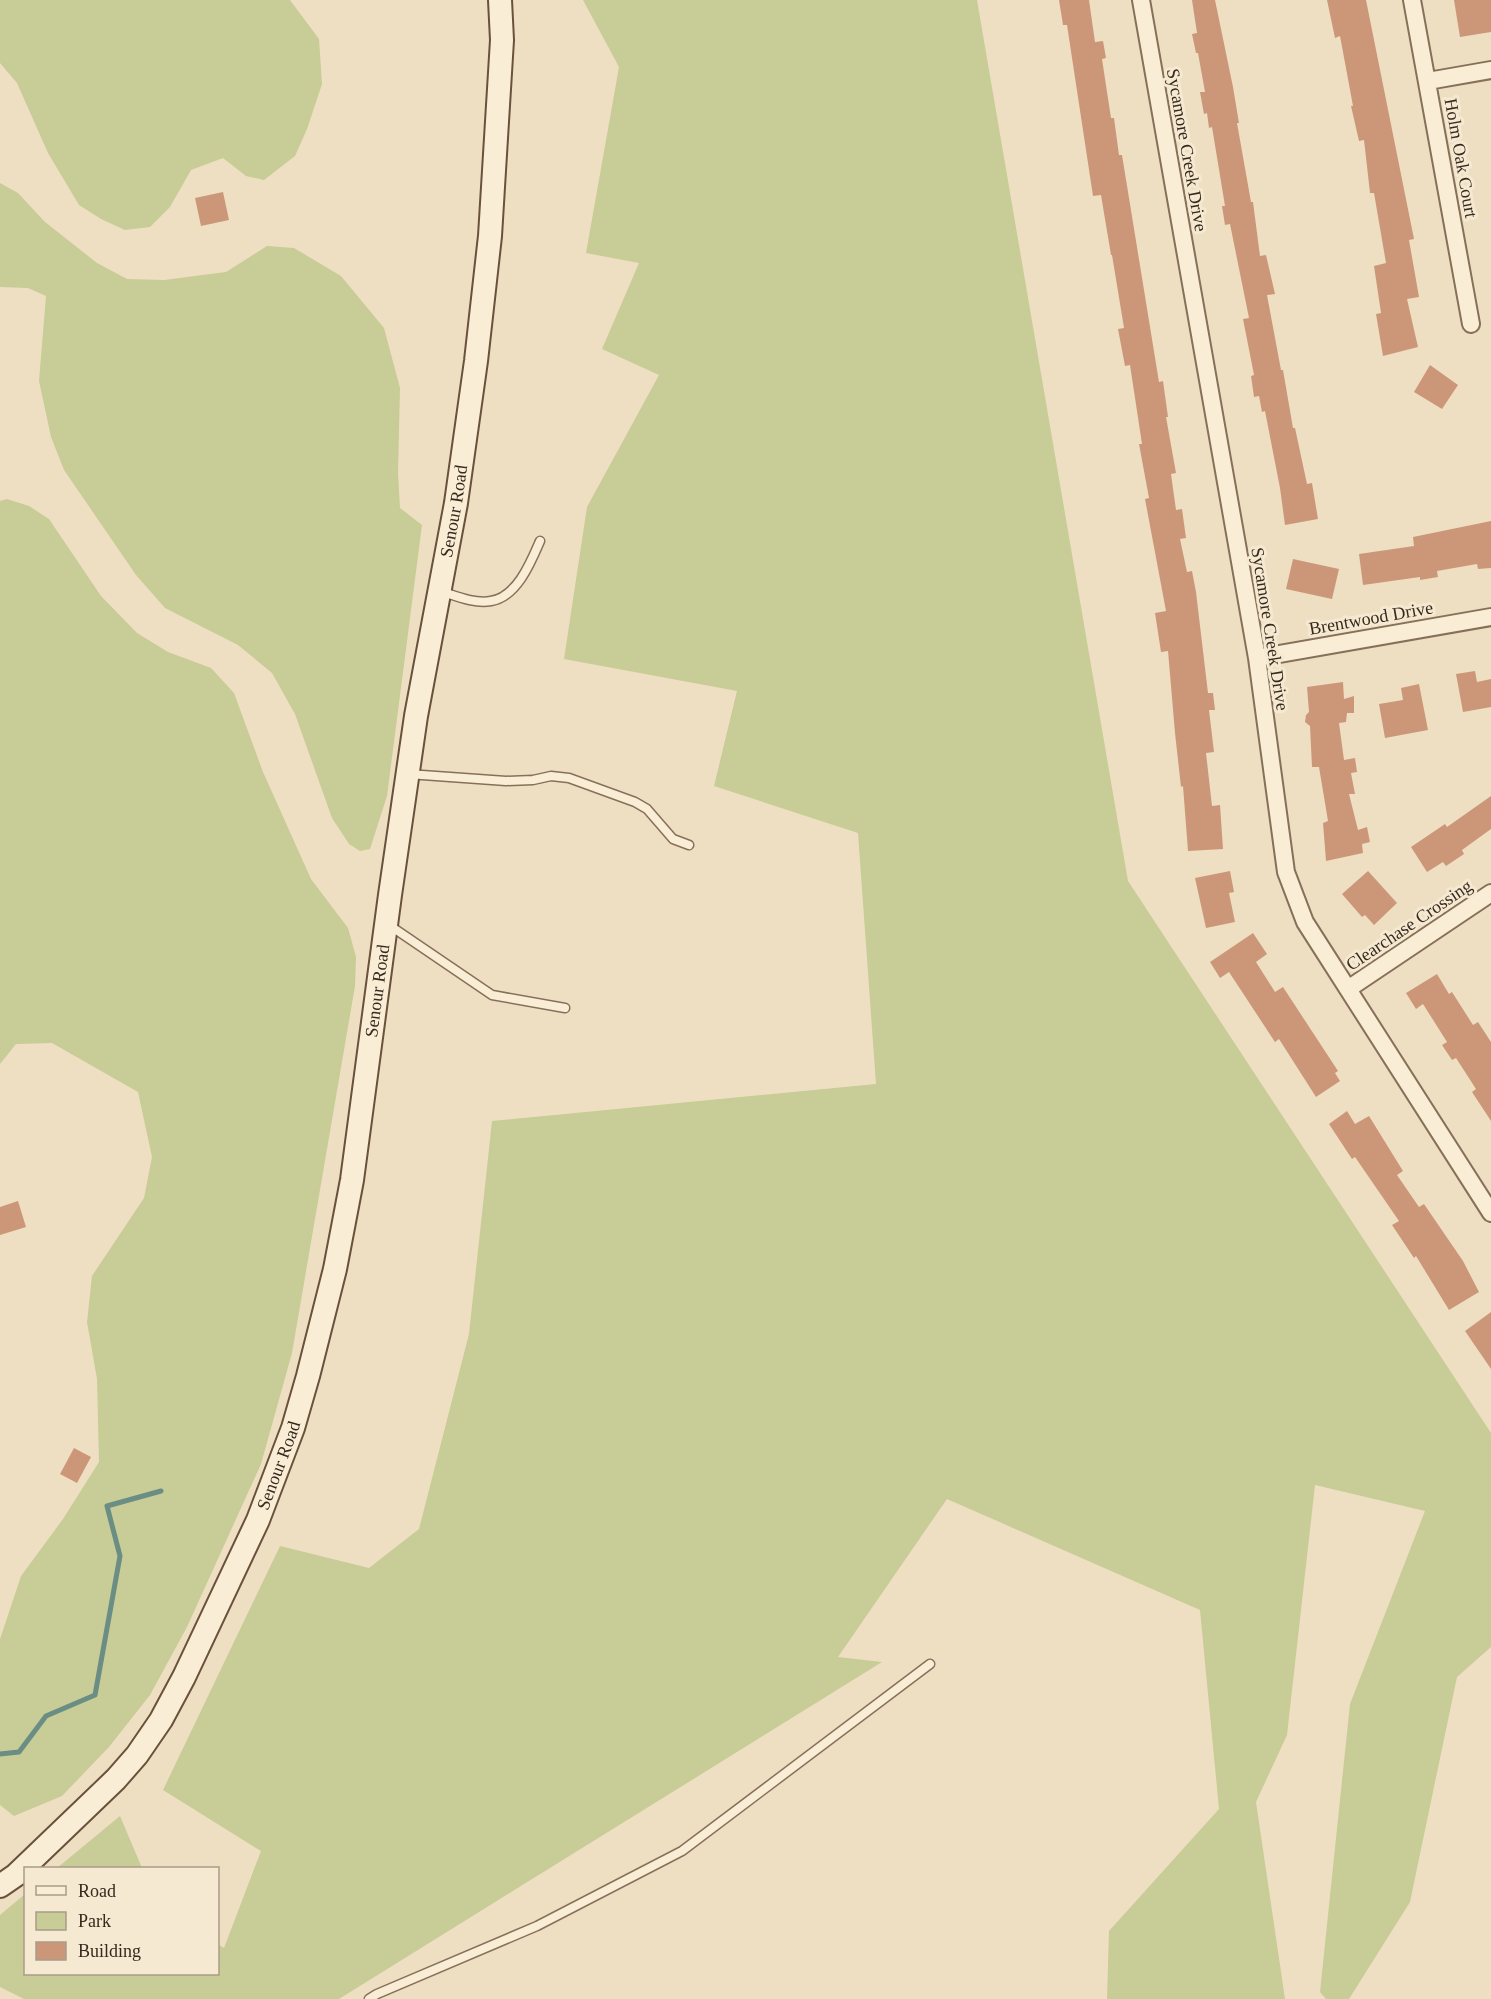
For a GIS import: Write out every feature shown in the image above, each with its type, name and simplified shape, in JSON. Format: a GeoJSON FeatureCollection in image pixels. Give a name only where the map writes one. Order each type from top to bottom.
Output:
{"type":"FeatureCollection","features":[{"type":"Feature","properties":{"kind":"street","name":"Senour Road"},"geometry":{"type":"LineString","coordinates":[[24,1867],[104,1791],[137,1755],[161,1720],[184,1677],[258,1520],[293,1428],[335,1269],[352,1180],[408,774],[456,502],[476,361],[490,236],[501,51],[500,0]]}},
{"type":"Feature","properties":{"kind":"street","name":"Sycamore Creek Drive"},"geometry":{"type":"LineString","coordinates":[[1141,0],[1257,658],[1286,872],[1305,922],[1491,1213]]}},
{"type":"Feature","properties":{"kind":"street","name":"Holm Oak Court"},"geometry":{"type":"LineString","coordinates":[[1412,0],[1471,324]]}},
{"type":"Feature","properties":{"kind":"street"},"geometry":{"type":"LineString","coordinates":[[1428,81],[1491,70]]}},
{"type":"Feature","properties":{"kind":"street","name":"Brentwood Drive"},"geometry":{"type":"LineString","coordinates":[[1257,658],[1491,617]]}},
{"type":"Feature","properties":{"kind":"street","name":"Clearchase Crossing"},"geometry":{"type":"LineString","coordinates":[[1348,989],[1491,893]]}},
{"type":"Feature","properties":{"kind":"street","name":"Senour Road"},"geometry":{"type":"LineString","coordinates":[[0,1886],[24,1867]]}},
{"type":"Feature","properties":{"kind":"lane"},"geometry":{"type":"LineString","coordinates":[[440,591],[469,601],[492,601],[504,596],[529,568],[540,541]]}},
{"type":"Feature","properties":{"kind":"lane"},"geometry":{"type":"LineString","coordinates":[[408,774],[506,781],[533,780],[551,776],[569,778],[647,809],[673,839],[689,845]]}},
{"type":"Feature","properties":{"kind":"lane"},"geometry":{"type":"LineString","coordinates":[[386,922],[492,995],[503,999],[565,1008]]}},
{"type":"Feature","properties":{"kind":"lane"},"geometry":{"type":"LineString","coordinates":[[369,1999],[537,1926],[682,1851],[930,1664]]}},
{"type":"Feature","properties":{"kind":"green space"},"geometry":{"type":"Polygon","coordinates":[[[0,0],[290,0],[319,39],[322,84],[295,156],[264,180],[246,176],[223,158],[191,170],[170,207],[150,227],[125,230],[101,219],[79,205],[48,153],[17,83],[0,63],[0,0]]]}},
{"type":"Feature","properties":{"kind":"green space"},"geometry":{"type":"Polygon","coordinates":[[[583,0],[977,0],[1128,881],[1491,1433],[1491,1647],[1457,1677],[1410,1902],[1349,1999],[1326,1999],[1320,1992],[1350,1704],[1425,1511],[1315,1485],[1287,1735],[1256,1802],[1285,1999],[1107,1999],[1109,1931],[1219,1809],[1200,1610],[947,1499],[838,1657],[882,1662],[339,1999],[24,1999],[0,1987],[0,1915],[24,1895],[24,1975],[219,1975],[219,1945],[224,1948],[261,1851],[163,1790],[280,1546],[369,1568],[419,1529],[469,1334],[492,1121],[876,1084],[858,833],[714,786],[737,691],[564,659],[587,507],[659,375],[602,349],[639,263],[586,253],[619,67],[583,0]]]}},
{"type":"Feature","properties":{"kind":"green space"},"geometry":{"type":"Polygon","coordinates":[[[0,183],[18,193],[45,222],[97,263],[127,279],[164,280],[226,272],[267,246],[294,248],[341,276],[384,328],[400,388],[398,473],[400,508],[422,525],[387,796],[370,849],[360,851],[349,844],[332,818],[295,714],[272,673],[238,645],[165,608],[136,575],[64,470],[51,437],[39,381],[46,296],[28,288],[0,287],[0,183]]]}},
{"type":"Feature","properties":{"kind":"green space"},"geometry":{"type":"Polygon","coordinates":[[[7,499],[29,506],[49,519],[101,596],[137,633],[168,652],[211,668],[234,693],[263,772],[311,879],[348,928],[356,957],[355,986],[292,1353],[261,1464],[187,1627],[150,1695],[109,1747],[62,1796],[14,1816],[0,1805],[0,1639],[21,1576],[63,1519],[99,1462],[97,1379],[87,1322],[92,1276],[144,1198],[152,1157],[138,1092],[52,1043],[16,1044],[0,1064],[0,501],[7,499]]]}},
{"type":"Feature","properties":{"kind":"green space"},"geometry":{"type":"Polygon","coordinates":[[[120,1816],[142,1867],[58,1867],[120,1816]]]}},
{"type":"Feature","properties":{"kind":"building"},"geometry":{"type":"Polygon","coordinates":[[[1059,0],[1089,0],[1095,42],[1103,41],[1106,58],[1102,59],[1111,118],[1114,118],[1119,155],[1122,155],[1159,382],[1163,381],[1168,417],[1166,417],[1176,473],[1171,474],[1176,510],[1182,509],[1186,538],[1180,539],[1187,572],[1192,571],[1208,693],[1213,693],[1215,710],[1209,710],[1214,752],[1206,753],[1212,806],[1220,805],[1223,849],[1188,851],[1168,651],[1161,652],[1155,613],[1166,611],[1145,499],[1149,498],[1139,444],[1142,444],[1130,365],[1125,366],[1118,329],[1124,328],[1101,195],[1093,196],[1067,25],[1063,25],[1059,0]]]}},
{"type":"Feature","properties":{"kind":"building"},"geometry":{"type":"Polygon","coordinates":[[[1192,0],[1215,0],[1233,87],[1260,256],[1266,255],[1275,294],[1267,295],[1281,370],[1283,370],[1293,428],[1295,428],[1307,484],[1312,483],[1318,519],[1285,525],[1265,411],[1262,412],[1259,396],[1254,397],[1251,376],[1254,375],[1243,319],[1249,318],[1230,224],[1225,225],[1222,206],[1225,206],[1212,127],[1209,128],[1207,113],[1204,114],[1200,92],[1205,92],[1192,34],[1197,33],[1192,0]]]}},
{"type":"Feature","properties":{"kind":"building"},"geometry":{"type":"Polygon","coordinates":[[[1327,0],[1366,0],[1414,239],[1409,240],[1419,297],[1407,299],[1418,347],[1383,356],[1376,314],[1381,313],[1374,266],[1386,263],[1374,193],[1370,193],[1364,140],[1359,141],[1340,36],[1335,38],[1327,0]]]}},
{"type":"Feature","properties":{"kind":"building"},"geometry":{"type":"Polygon","coordinates":[[[1454,0],[1491,0],[1491,32],[1460,37],[1454,0]]]}},
{"type":"Feature","properties":{"kind":"building"},"geometry":{"type":"Polygon","coordinates":[[[223,192],[229,220],[201,226],[195,198],[223,192]]]}},
{"type":"Feature","properties":{"kind":"building"},"geometry":{"type":"Polygon","coordinates":[[[1430,365],[1458,385],[1442,409],[1414,392],[1430,365]]]}},
{"type":"Feature","properties":{"kind":"building"},"geometry":{"type":"Polygon","coordinates":[[[1491,521],[1491,568],[1478,569],[1477,564],[1437,571],[1438,577],[1420,580],[1420,577],[1363,585],[1359,554],[1414,546],[1413,537],[1491,521]]]}},
{"type":"Feature","properties":{"kind":"building"},"geometry":{"type":"Polygon","coordinates":[[[1293,559],[1339,569],[1332,599],[1286,589],[1293,559]]]}},
{"type":"Feature","properties":{"kind":"building"},"geometry":{"type":"Polygon","coordinates":[[[1475,671],[1477,682],[1491,679],[1491,707],[1463,712],[1456,674],[1475,671]]]}},
{"type":"Feature","properties":{"kind":"building"},"geometry":{"type":"Polygon","coordinates":[[[1343,682],[1344,699],[1354,696],[1354,713],[1347,713],[1346,722],[1339,723],[1344,760],[1355,758],[1357,772],[1351,773],[1355,794],[1349,794],[1358,830],[1367,827],[1370,842],[1362,844],[1363,853],[1326,861],[1323,823],[1328,821],[1319,767],[1312,767],[1310,726],[1305,722],[1309,712],[1307,687],[1343,682]]]}},
{"type":"Feature","properties":{"kind":"building"},"geometry":{"type":"Polygon","coordinates":[[[1419,684],[1428,730],[1385,738],[1379,704],[1403,700],[1401,688],[1419,684]]]}},
{"type":"Feature","properties":{"kind":"building"},"geometry":{"type":"Polygon","coordinates":[[[1491,796],[1491,829],[1462,850],[1464,854],[1446,866],[1443,862],[1427,872],[1411,847],[1445,824],[1447,827],[1491,796]]]}},
{"type":"Feature","properties":{"kind":"building"},"geometry":{"type":"Polygon","coordinates":[[[1230,871],[1234,892],[1229,893],[1235,922],[1206,928],[1195,878],[1230,871]]]}},
{"type":"Feature","properties":{"kind":"building"},"geometry":{"type":"Polygon","coordinates":[[[1368,871],[1397,903],[1374,925],[1365,915],[1362,917],[1342,894],[1368,871]]]}},
{"type":"Feature","properties":{"kind":"building"},"geometry":{"type":"Polygon","coordinates":[[[1253,933],[1267,954],[1256,962],[1275,992],[1283,987],[1338,1071],[1335,1073],[1340,1081],[1316,1097],[1279,1039],[1275,1042],[1229,972],[1220,978],[1210,962],[1253,933]]]}},
{"type":"Feature","properties":{"kind":"building"},"geometry":{"type":"Polygon","coordinates":[[[1437,974],[1449,994],[1452,992],[1473,1025],[1478,1022],[1491,1042],[1491,1121],[1472,1092],[1476,1089],[1456,1058],[1452,1060],[1442,1045],[1447,1042],[1423,1004],[1416,1009],[1406,993],[1437,974]]]}},
{"type":"Feature","properties":{"kind":"building"},"geometry":{"type":"Polygon","coordinates":[[[1347,1111],[1355,1124],[1369,1116],[1403,1171],[1397,1175],[1419,1207],[1424,1204],[1463,1261],[1479,1292],[1449,1310],[1416,1256],[1414,1258],[1392,1225],[1399,1221],[1355,1157],[1352,1159],[1329,1124],[1347,1111]]]}},
{"type":"Feature","properties":{"kind":"building"},"geometry":{"type":"Polygon","coordinates":[[[18,1201],[26,1227],[0,1235],[0,1207],[18,1201]]]}},
{"type":"Feature","properties":{"kind":"building"},"geometry":{"type":"Polygon","coordinates":[[[1491,1312],[1491,1369],[1465,1331],[1491,1312]]]}},
{"type":"Feature","properties":{"kind":"building"},"geometry":{"type":"Polygon","coordinates":[[[74,1448],[91,1457],[77,1483],[60,1474],[74,1448]]]}},
{"type":"Feature","properties":{"kind":"waterway"},"geometry":{"type":"LineString","coordinates":[[0,1754],[19,1752],[46,1716],[95,1695],[120,1556],[107,1506],[161,1491]]}}]}
